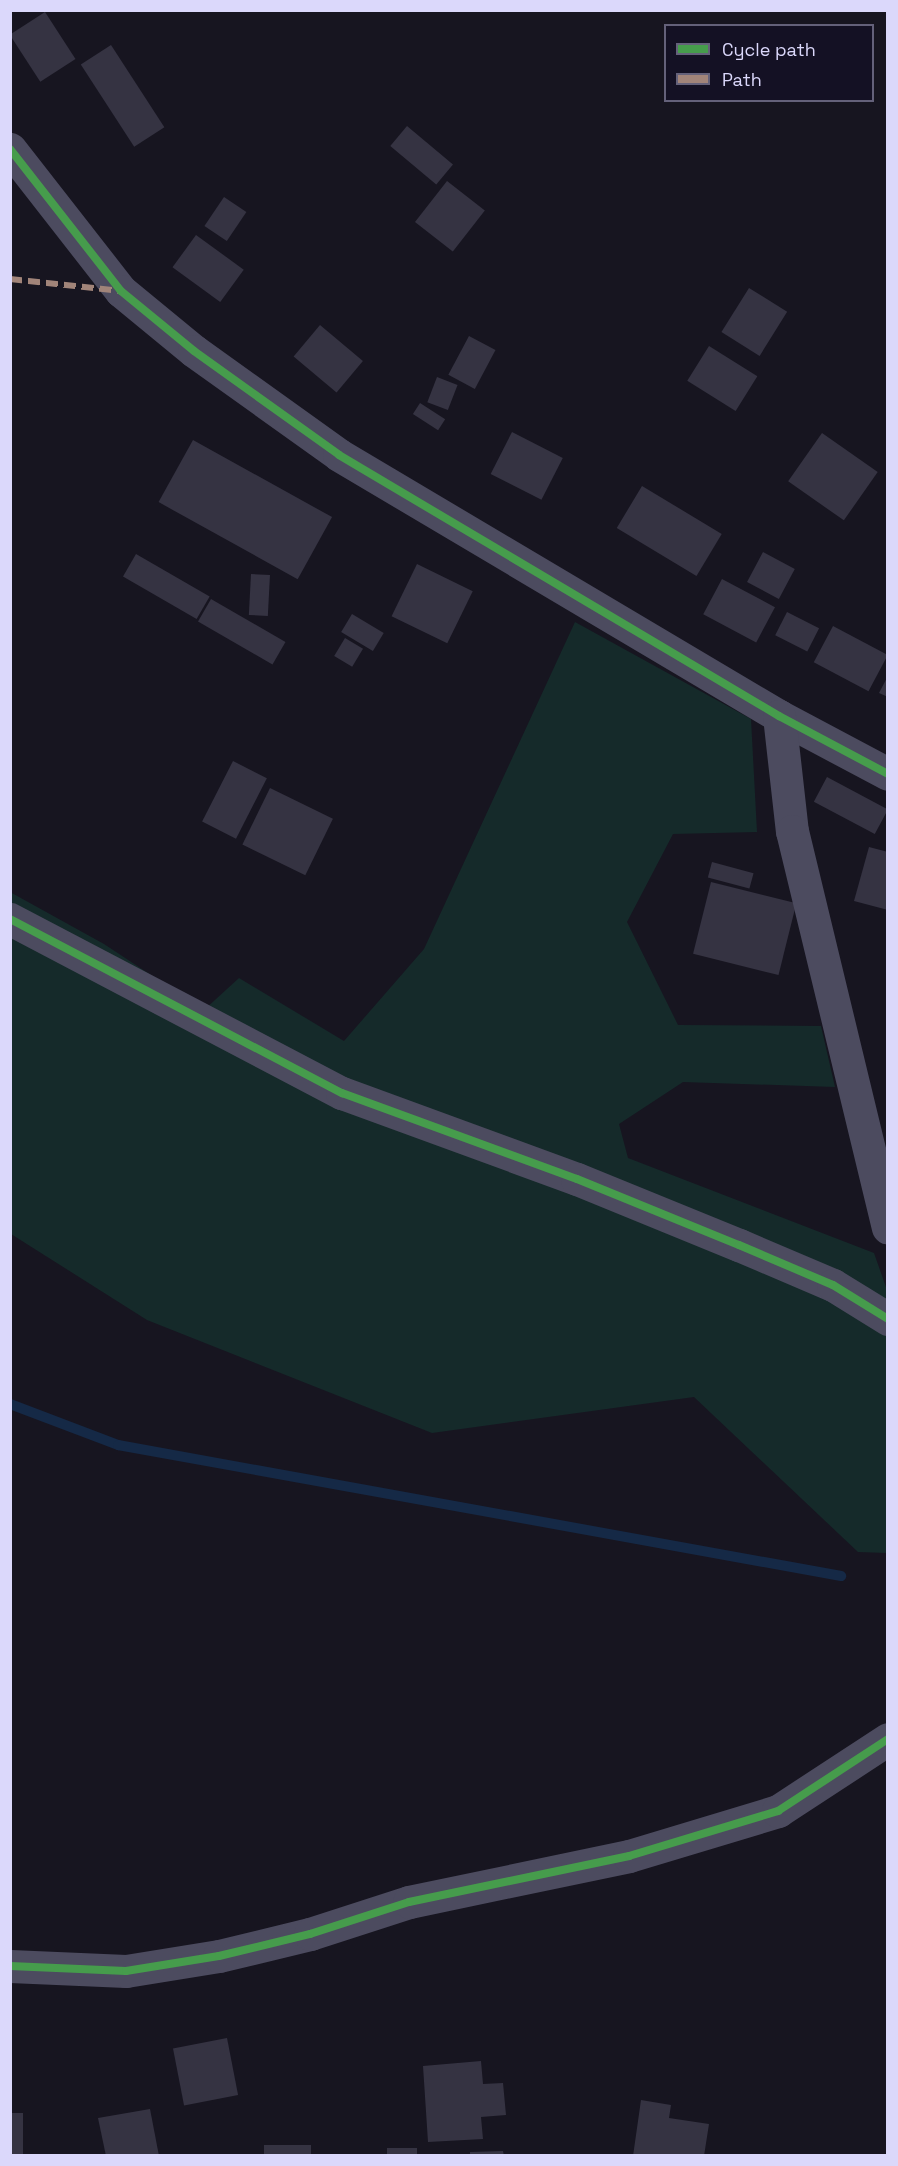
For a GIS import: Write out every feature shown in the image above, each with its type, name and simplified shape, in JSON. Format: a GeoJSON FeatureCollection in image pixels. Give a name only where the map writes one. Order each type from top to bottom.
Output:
{"type":"FeatureCollection","features":[{"type":"Feature","properties":{"kind":"street"},"geometry":{"type":"LineString","coordinates":[[10,149],[121,291],[194,351],[339,455],[779,716],[888,774]]}},
{"type":"Feature","properties":{"kind":"street"},"geometry":{"type":"LineString","coordinates":[[779,716],[792,831],[888,1228]]}},
{"type":"Feature","properties":{"kind":"street"},"geometry":{"type":"LineString","coordinates":[[10,919],[342,1093],[577,1179],[739,1245],[833,1285],[888,1318]]}},
{"type":"Feature","properties":{"kind":"street"},"geometry":{"type":"LineString","coordinates":[[10,1966],[126,1971],[219,1956],[310,1934],[409,1902],[629,1856],[778,1811],[888,1739]]}},
{"type":"Feature","properties":{"kind":"green space"},"geometry":{"type":"Polygon","coordinates":[[[575,622],[751,719],[757,832],[673,834],[627,922],[678,1025],[821,1026],[835,1087],[683,1082],[619,1124],[628,1158],[874,1253],[887,1290],[887,1553],[858,1552],[694,1397],[432,1433],[147,1320],[11,1234],[10,892],[104,944],[204,1010],[239,978],[344,1041],[424,949],[575,622]]]}},
{"type":"Feature","properties":{"kind":"building"},"geometry":{"type":"Polygon","coordinates":[[[45,12],[75,59],[40,82],[10,35],[45,12]]]}},
{"type":"Feature","properties":{"kind":"building"},"geometry":{"type":"Polygon","coordinates":[[[111,45],[164,127],[134,147],[81,65],[111,45]]]}},
{"type":"Feature","properties":{"kind":"building"},"geometry":{"type":"Polygon","coordinates":[[[407,126],[453,165],[436,184],[390,146],[407,126]]]}},
{"type":"Feature","properties":{"kind":"building"},"geometry":{"type":"Polygon","coordinates":[[[447,181],[485,211],[453,252],[415,222],[447,181]]]}},
{"type":"Feature","properties":{"kind":"building"},"geometry":{"type":"Polygon","coordinates":[[[224,197],[246,212],[227,241],[204,226],[224,197]]]}},
{"type":"Feature","properties":{"kind":"building"},"geometry":{"type":"Polygon","coordinates":[[[196,235],[244,270],[220,302],[172,267],[196,235]]]}},
{"type":"Feature","properties":{"kind":"building"},"geometry":{"type":"Polygon","coordinates":[[[749,288],[787,312],[760,356],[721,332],[749,288]]]}},
{"type":"Feature","properties":{"kind":"building"},"geometry":{"type":"Polygon","coordinates":[[[320,325],[363,361],[337,392],[294,356],[320,325]]]}},
{"type":"Feature","properties":{"kind":"building"},"geometry":{"type":"Polygon","coordinates":[[[469,336],[495,350],[475,389],[448,375],[469,336]]]}},
{"type":"Feature","properties":{"kind":"building"},"geometry":{"type":"Polygon","coordinates":[[[709,346],[757,376],[736,411],[687,381],[709,346]]]}},
{"type":"Feature","properties":{"kind":"building"},"geometry":{"type":"Polygon","coordinates":[[[437,377],[458,385],[448,410],[427,402],[437,377]]]}},
{"type":"Feature","properties":{"kind":"building"},"geometry":{"type":"Polygon","coordinates":[[[420,403],[445,419],[438,430],[413,414],[420,403]]]}},
{"type":"Feature","properties":{"kind":"building"},"geometry":{"type":"Polygon","coordinates":[[[512,432],[563,458],[541,500],[491,474],[512,432]]]}},
{"type":"Feature","properties":{"kind":"building"},"geometry":{"type":"Polygon","coordinates":[[[822,433],[878,472],[844,520],[788,481],[822,433]]]}},
{"type":"Feature","properties":{"kind":"building"},"geometry":{"type":"Polygon","coordinates":[[[193,440],[332,517],[298,579],[159,502],[193,440]]]}},
{"type":"Feature","properties":{"kind":"building"},"geometry":{"type":"Polygon","coordinates":[[[642,486],[722,534],[696,576],[617,528],[642,486]]]}},
{"type":"Feature","properties":{"kind":"building"},"geometry":{"type":"Polygon","coordinates":[[[763,552],[795,569],[779,599],[747,582],[763,552]]]}},
{"type":"Feature","properties":{"kind":"building"},"geometry":{"type":"Polygon","coordinates":[[[136,554],[210,596],[197,619],[123,577],[136,554]]]}},
{"type":"Feature","properties":{"kind":"building"},"geometry":{"type":"Polygon","coordinates":[[[417,564],[473,591],[447,643],[392,616],[417,564]]]}},
{"type":"Feature","properties":{"kind":"building"},"geometry":{"type":"Polygon","coordinates":[[[251,574],[270,575],[268,616],[249,615],[251,574]]]}},
{"type":"Feature","properties":{"kind":"building"},"geometry":{"type":"Polygon","coordinates":[[[722,579],[775,607],[756,642],[703,614],[722,579]]]}},
{"type":"Feature","properties":{"kind":"building"},"geometry":{"type":"Polygon","coordinates":[[[211,599],[285,642],[272,665],[198,622],[211,599]]]}},
{"type":"Feature","properties":{"kind":"building"},"geometry":{"type":"Polygon","coordinates":[[[787,612],[819,628],[807,652],[775,635],[787,612]]]}},
{"type":"Feature","properties":{"kind":"building"},"geometry":{"type":"Polygon","coordinates":[[[352,614],[384,633],[373,651],[341,632],[352,614]]]}},
{"type":"Feature","properties":{"kind":"building"},"geometry":{"type":"Polygon","coordinates":[[[833,626],[888,655],[868,691],[814,662],[833,626]]]}},
{"type":"Feature","properties":{"kind":"building"},"geometry":{"type":"Polygon","coordinates":[[[345,638],[363,649],[352,667],[334,656],[345,638]]]}},
{"type":"Feature","properties":{"kind":"building"},"geometry":{"type":"Polygon","coordinates":[[[888,676],[888,697],[879,693],[888,676]]]}},
{"type":"Feature","properties":{"kind":"building"},"geometry":{"type":"Polygon","coordinates":[[[233,761],[267,778],[236,839],[202,822],[233,761]]]}},
{"type":"Feature","properties":{"kind":"building"},"geometry":{"type":"Polygon","coordinates":[[[827,777],[888,809],[875,834],[814,802],[827,777]]]}},
{"type":"Feature","properties":{"kind":"building"},"geometry":{"type":"Polygon","coordinates":[[[270,788],[333,819],[305,875],[242,845],[270,788]]]}},
{"type":"Feature","properties":{"kind":"building"},"geometry":{"type":"Polygon","coordinates":[[[869,847],[888,852],[888,910],[854,901],[869,847]]]}},
{"type":"Feature","properties":{"kind":"building"},"geometry":{"type":"Polygon","coordinates":[[[712,862],[754,873],[749,889],[708,877],[712,862]]]}},
{"type":"Feature","properties":{"kind":"building"},"geometry":{"type":"Polygon","coordinates":[[[711,882],[796,903],[778,975],[693,954],[711,882]]]}},
{"type":"Feature","properties":{"kind":"building"},"geometry":{"type":"Polygon","coordinates":[[[227,2038],[238,2095],[184,2105],[173,2048],[227,2038]]]}},
{"type":"Feature","properties":{"kind":"building"},"geometry":{"type":"Polygon","coordinates":[[[481,2061],[483,2084],[503,2083],[506,2115],[481,2117],[483,2139],[428,2142],[423,2066],[481,2061]]]}},
{"type":"Feature","properties":{"kind":"building"},"geometry":{"type":"Polygon","coordinates":[[[641,2100],[671,2105],[669,2118],[709,2124],[704,2156],[633,2156],[641,2100]]]}},
{"type":"Feature","properties":{"kind":"building"},"geometry":{"type":"Polygon","coordinates":[[[150,2109],[159,2156],[106,2156],[98,2118],[150,2109]]]}},
{"type":"Feature","properties":{"kind":"building"},"geometry":{"type":"Polygon","coordinates":[[[10,2113],[23,2113],[23,2156],[10,2156],[10,2113]]]}},
{"type":"Feature","properties":{"kind":"building"},"geometry":{"type":"Polygon","coordinates":[[[264,2145],[311,2145],[311,2156],[264,2156],[264,2145]]]}},
{"type":"Feature","properties":{"kind":"building"},"geometry":{"type":"Polygon","coordinates":[[[387,2148],[417,2148],[417,2156],[387,2156],[387,2148]]]}},
{"type":"Feature","properties":{"kind":"building"},"geometry":{"type":"Polygon","coordinates":[[[503,2151],[504,2156],[470,2156],[470,2152],[503,2151]]]}},
{"type":"Feature","properties":{"kind":"waterway"},"geometry":{"type":"LineString","coordinates":[[10,1404],[118,1445],[841,1576]]}},
{"type":"Feature","properties":{"kind":"marked path"},"geometry":{"type":"LineString","coordinates":[[10,279],[121,291]]}},
{"type":"Feature","properties":{"kind":"cycle path"},"geometry":{"type":"LineString","coordinates":[[10,149],[121,291],[194,351],[339,455],[779,716],[888,774]]}},
{"type":"Feature","properties":{"kind":"cycle path"},"geometry":{"type":"LineString","coordinates":[[10,919],[342,1093],[577,1179],[739,1245],[833,1285],[888,1319]]}},
{"type":"Feature","properties":{"kind":"cycle path"},"geometry":{"type":"LineString","coordinates":[[10,1966],[126,1971],[219,1956],[310,1934],[409,1902],[629,1856],[778,1811],[888,1739]]}}]}
